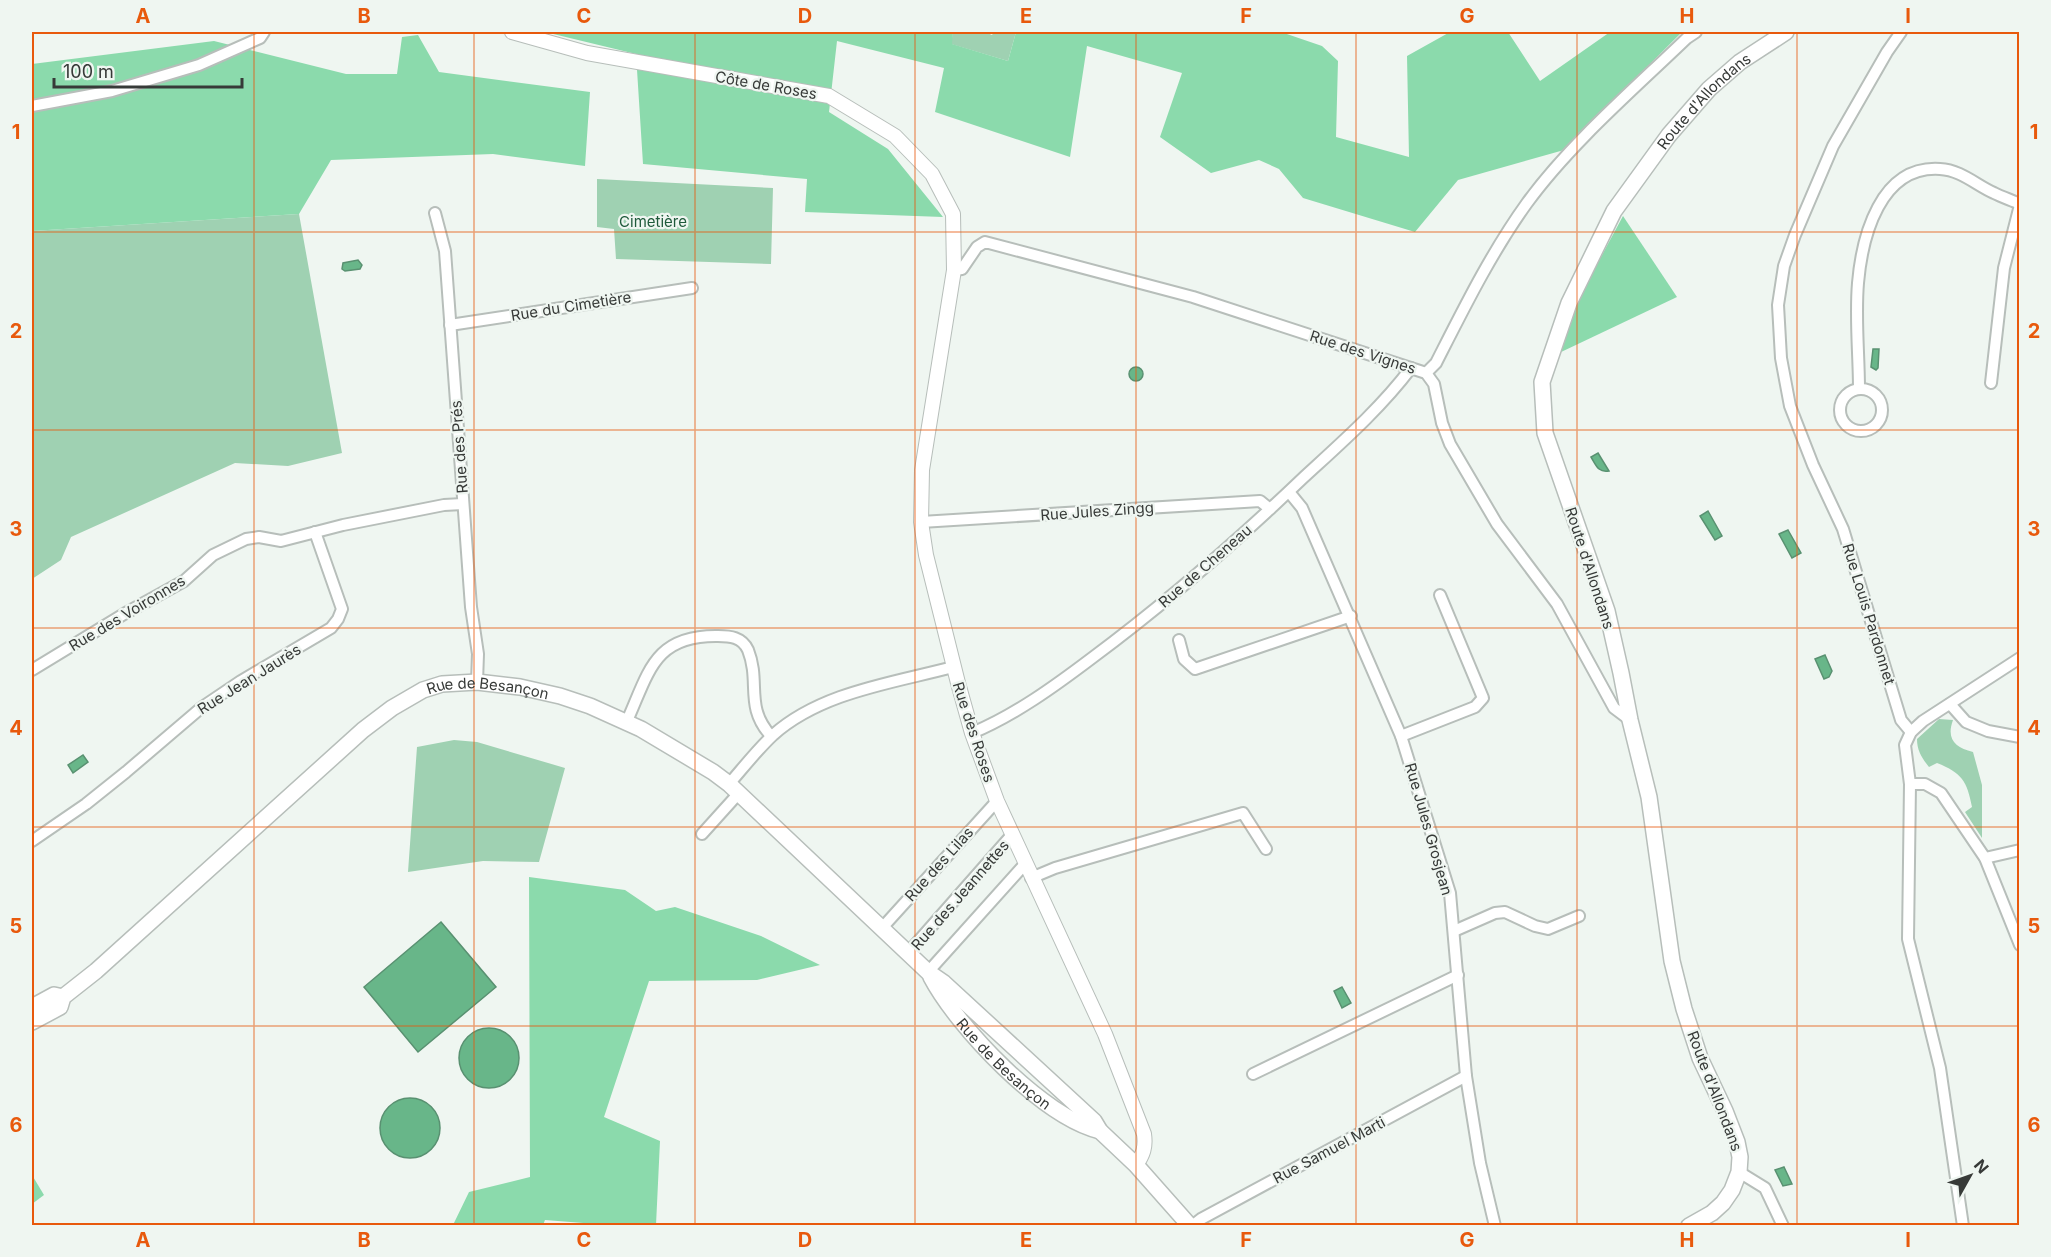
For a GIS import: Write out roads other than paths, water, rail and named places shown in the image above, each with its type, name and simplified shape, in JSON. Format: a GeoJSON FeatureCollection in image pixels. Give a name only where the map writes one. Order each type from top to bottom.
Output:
{"type":"FeatureCollection","features":[{"type":"Feature","properties":{"kind":"main road","name":"Route d'Allondans"},"geometry":{"type":"LineString","coordinates":[[1689,1226],[1712,1213],[1732,1191],[1739,1173],[1740,1157],[1737,1142],[1700,1058],[1684,1009],[1672,961],[1649,797],[1607,610],[1545,433],[1542,382],[1569,303],[1614,211],[1669,135],[1709,89],[1740,62],[1786,32]]}},
{"type":"Feature","properties":{"kind":"main road","name":"Rue de Besançon"},"geometry":{"type":"LineString","coordinates":[[32,1022],[60,1007],[63,997],[96,971],[363,730],[392,708],[423,690],[442,684],[477,682],[520,687],[560,696],[627,721],[668,744],[734,788],[928,972],[957,1018],[1035,1094],[1058,1111],[1088,1128],[1100,1131],[1191,1226]]}},
{"type":"Feature","properties":{"kind":"main road","name":"Rue de Besançon"},"geometry":{"type":"LineString","coordinates":[[32,1007],[54,996],[63,997]]}},
{"type":"Feature","properties":{"kind":"street"},"geometry":{"type":"LineString","coordinates":[[32,106],[112,91],[199,65],[260,39],[264,32]]}},
{"type":"Feature","properties":{"kind":"street","name":"Côte de Roses"},"geometry":{"type":"LineString","coordinates":[[512,32],[587,53],[829,96],[895,136],[932,174],[953,214],[954,270]]}},
{"type":"Feature","properties":{"kind":"street"},"geometry":{"type":"LineString","coordinates":[[1426,373],[1436,363],[1483,271],[1527,203],[1560,162],[1675,49],[1696,32]]}},
{"type":"Feature","properties":{"kind":"street","name":"Rue Louis Pardonnet"},"geometry":{"type":"LineString","coordinates":[[1901,32],[1833,146],[1784,266],[1778,305],[1781,358],[1790,406],[1813,465],[1843,529],[1901,720],[1911,732]]}},
{"type":"Feature","properties":{"kind":"street"},"geometry":{"type":"LineString","coordinates":[[1859,389],[1857,284],[1866,235],[1876,209],[1893,186],[1907,176],[1923,170],[1941,169],[1960,174],[1993,193],[2019,204],[2004,268],[1991,383]]}},
{"type":"Feature","properties":{"kind":"street","name":"Rue des Prés"},"geometry":{"type":"LineString","coordinates":[[435,213],[445,251],[471,607],[478,654],[477,682]]}},
{"type":"Feature","properties":{"kind":"street","name":"Rue des Vignes"},"geometry":{"type":"LineString","coordinates":[[954,270],[962,268],[977,246],[985,242],[1193,297],[1426,373],[1434,384],[1442,423],[1456,454],[1497,524],[1557,604],[1614,708],[1630,720]]}},
{"type":"Feature","properties":{"kind":"street","name":"Rue des Roses"},"geometry":{"type":"LineString","coordinates":[[954,270],[922,470],[921,522],[926,555],[953,667],[972,733],[997,801],[1011,836],[1105,1034],[1144,1134],[1145,1144],[1136,1166]]}},
{"type":"Feature","properties":{"kind":"street","name":"Rue du Cimetière"},"geometry":{"type":"LineString","coordinates":[[450,325],[692,288]]}},
{"type":"Feature","properties":{"kind":"street","name":"Rue de Cheneau"},"geometry":{"type":"LineString","coordinates":[[972,733],[1066,678],[1143,621],[1270,509],[1374,412],[1411,368]]}},
{"type":"Feature","properties":{"kind":"street","name":"Rue Jules Grosjean"},"geometry":{"type":"LineString","coordinates":[[1288,492],[1302,508],[1351,616],[1401,736],[1450,892],[1466,1076],[1480,1163],[1495,1226]]}},
{"type":"Feature","properties":{"kind":"street","name":"Rue Jules Zingg"},"geometry":{"type":"LineString","coordinates":[[921,522],[1260,501],[1270,509]]}},
{"type":"Feature","properties":{"kind":"street","name":"Rue des Voironnes"},"geometry":{"type":"LineString","coordinates":[[32,670],[124,614],[184,581],[203,562],[246,538],[259,537],[281,541],[444,505],[463,504]]}},
{"type":"Feature","properties":{"kind":"street","name":"Rue Jean Jaurès"},"geometry":{"type":"LineString","coordinates":[[32,841],[110,785],[201,708],[241,681],[332,628],[339,619],[342,609],[315,532]]}},
{"type":"Feature","properties":{"kind":"street"},"geometry":{"type":"LineString","coordinates":[[1401,736],[1475,708],[1483,698],[1440,595]]}},
{"type":"Feature","properties":{"kind":"street"},"geometry":{"type":"LineString","coordinates":[[1179,640],[1184,659],[1195,669],[1351,616]]}},
{"type":"Feature","properties":{"kind":"street"},"geometry":{"type":"LineString","coordinates":[[627,721],[657,658],[671,645],[701,636],[734,636],[743,643],[748,651],[758,719],[771,736]]}},
{"type":"Feature","properties":{"kind":"street"},"geometry":{"type":"LineString","coordinates":[[1963,1226],[1940,1068],[1908,939],[1910,784],[1905,745],[1911,732],[1923,721],[2019,658]]}},
{"type":"Feature","properties":{"kind":"street"},"geometry":{"type":"LineString","coordinates":[[702,834],[771,736],[798,718],[835,699],[953,667]]}},
{"type":"Feature","properties":{"kind":"street"},"geometry":{"type":"LineString","coordinates":[[1950,704],[1966,722],[1988,731],[2019,737]]}},
{"type":"Feature","properties":{"kind":"street"},"geometry":{"type":"LineString","coordinates":[[1910,784],[1924,784],[1941,793],[1985,858],[2019,945]]}},
{"type":"Feature","properties":{"kind":"street","name":"Rue des Lilas"},"geometry":{"type":"LineString","coordinates":[[882,928],[997,801]]}},
{"type":"Feature","properties":{"kind":"street"},"geometry":{"type":"LineString","coordinates":[[1031,878],[1055,868],[1243,813],[1266,849]]}},
{"type":"Feature","properties":{"kind":"street","name":"Rue des Jeannettes"},"geometry":{"type":"LineString","coordinates":[[908,953],[1011,836]]}},
{"type":"Feature","properties":{"kind":"street"},"geometry":{"type":"LineString","coordinates":[[1985,858],[2019,850]]}},
{"type":"Feature","properties":{"kind":"street"},"geometry":{"type":"LineString","coordinates":[[928,972],[1025,864]]}},
{"type":"Feature","properties":{"kind":"street"},"geometry":{"type":"LineString","coordinates":[[1454,931],[1495,913],[1505,912],[1535,926],[1548,929],[1579,916]]}},
{"type":"Feature","properties":{"kind":"street"},"geometry":{"type":"LineString","coordinates":[[1253,1074],[1458,975]]}},
{"type":"Feature","properties":{"kind":"street","name":"Rue Samuel Marti"},"geometry":{"type":"LineString","coordinates":[[1191,1226],[1200,1219],[1466,1076]]}},
{"type":"Feature","properties":{"kind":"street"},"geometry":{"type":"LineString","coordinates":[[1739,1173],[1765,1188],[1783,1226]]}},
{"type":"Feature","properties":{"kind":"park label","name":"Cimetière"},"geometry":{"type":"Point","coordinates":[653,221]}}]}
